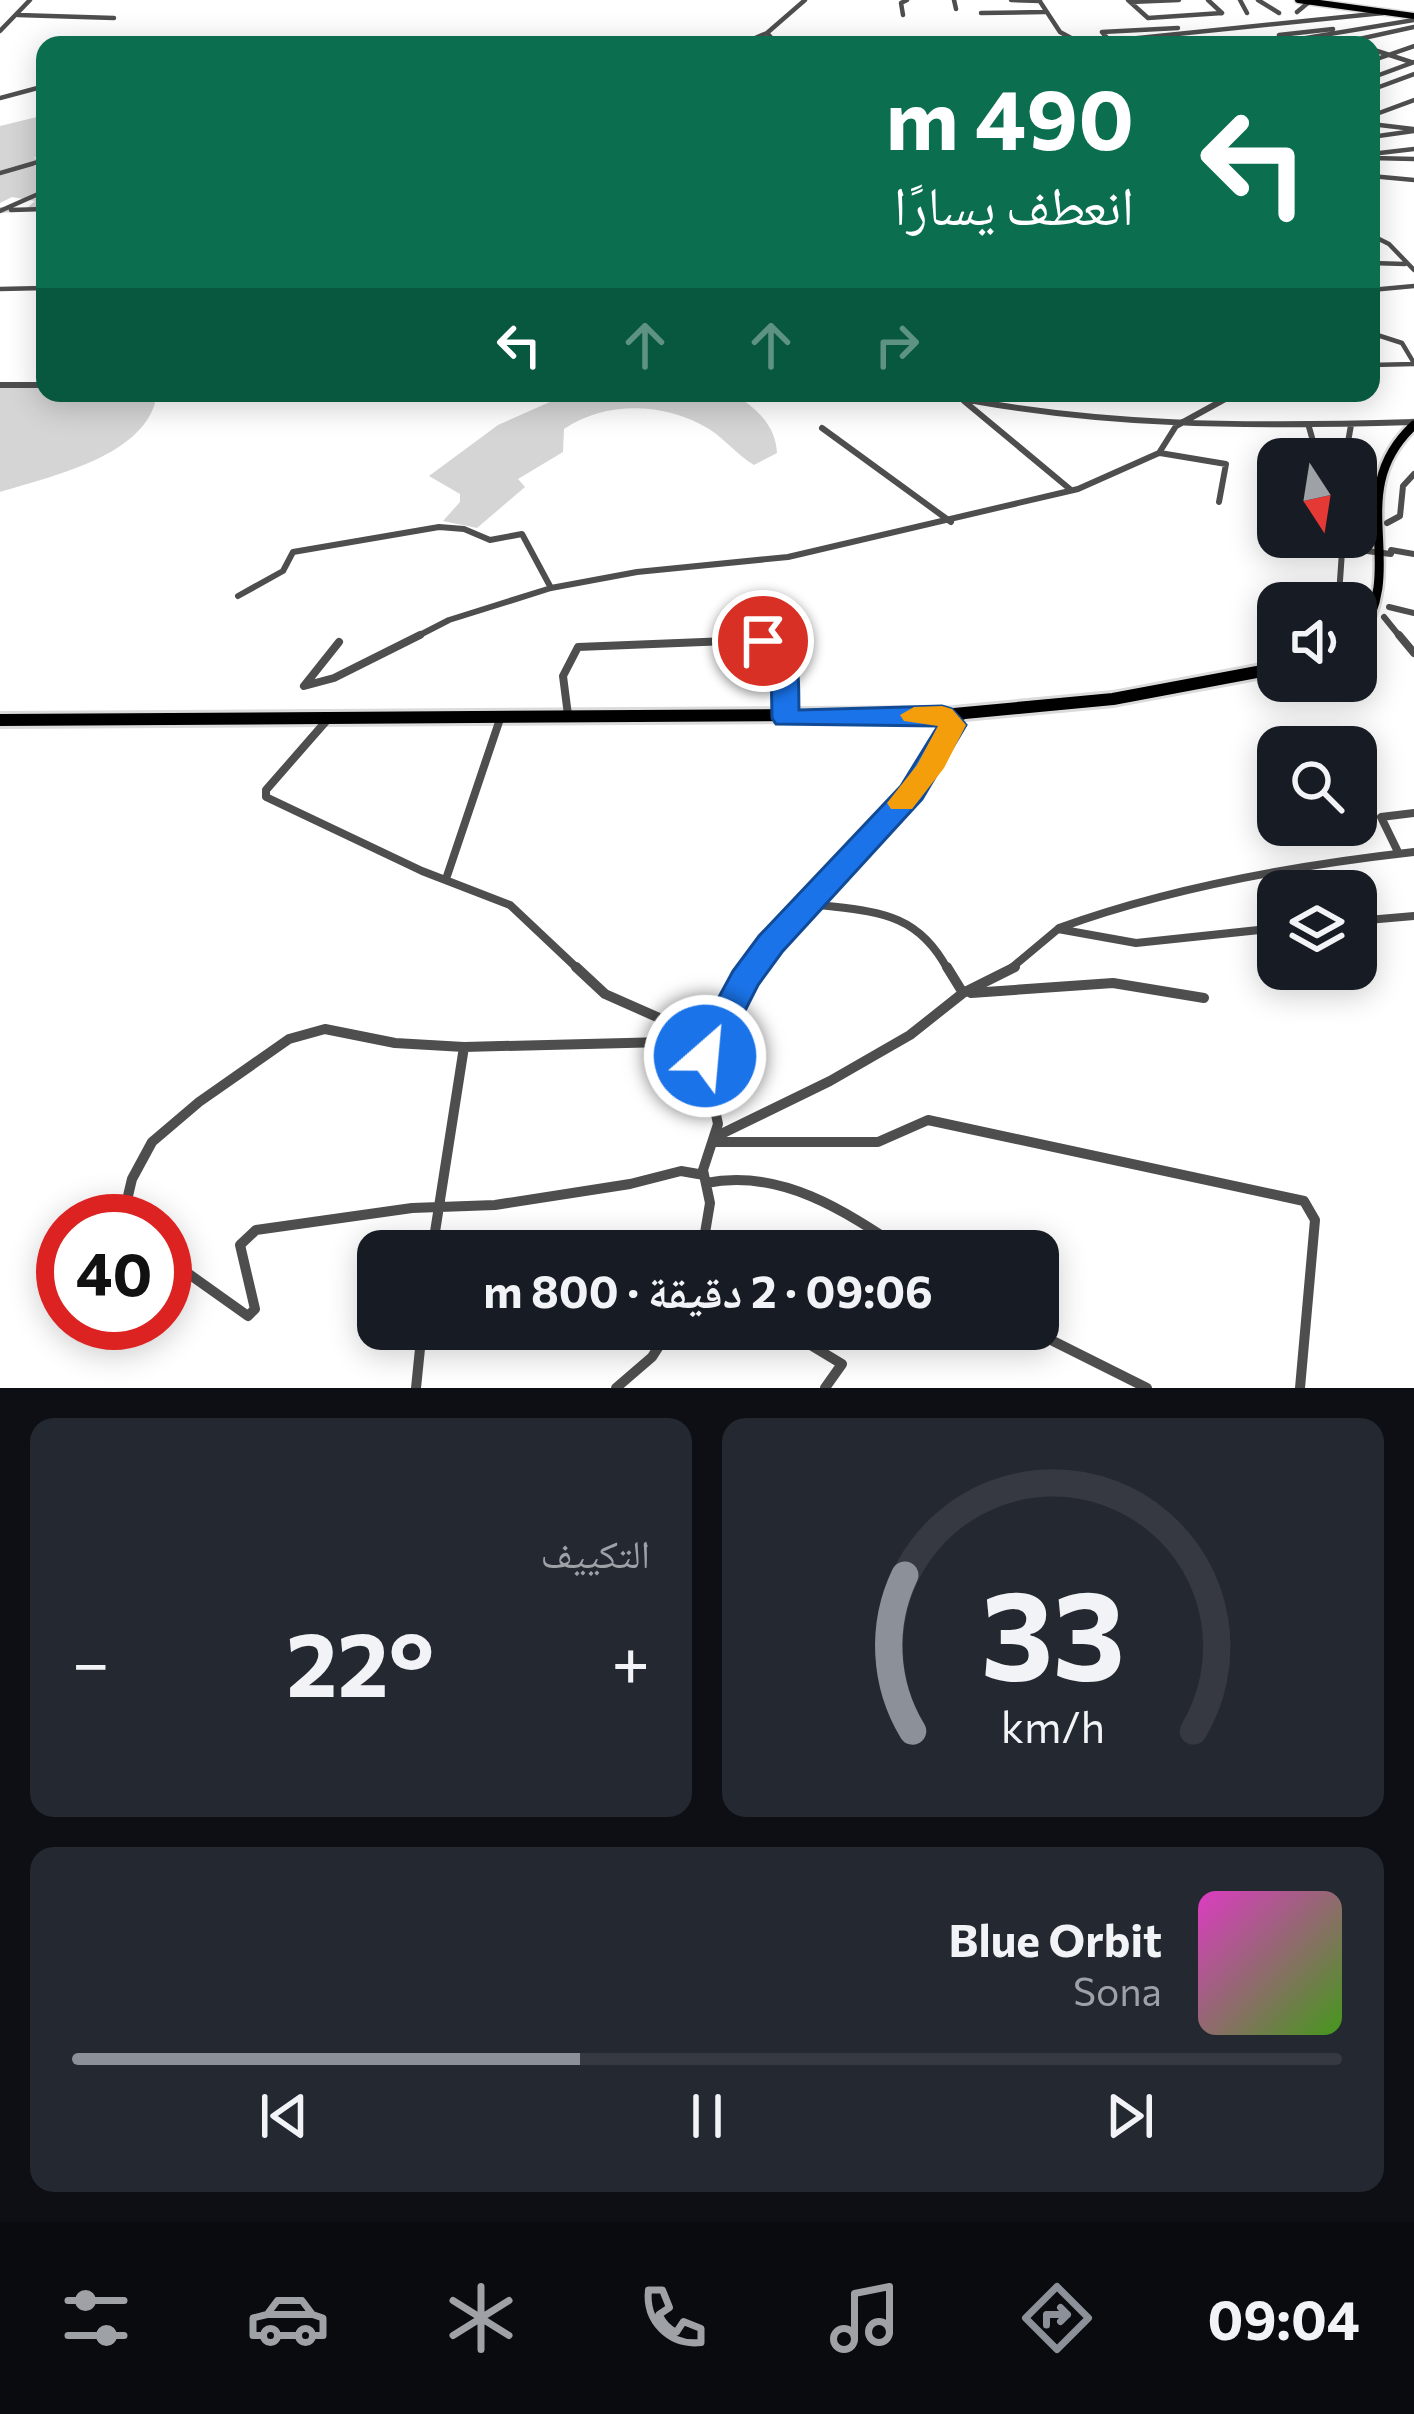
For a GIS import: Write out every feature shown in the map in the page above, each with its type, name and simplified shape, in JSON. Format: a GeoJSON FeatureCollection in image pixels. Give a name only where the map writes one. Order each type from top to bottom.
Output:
{"type":"FeatureCollection","features":[{"type":"Feature","properties":{"kind":"main road"},"geometry":{"type":"LineString","coordinates":[[1298,0],[1388,12],[1414,21]]}},
{"type":"Feature","properties":{"kind":"main road"},"geometry":{"type":"LineString","coordinates":[[1377,621],[1387,612],[1391,552],[1384,484],[1388,456],[1398,437],[1414,423]]}},
{"type":"Feature","properties":{"kind":"main road"},"geometry":{"type":"LineString","coordinates":[[0,720],[942,715],[1131,696],[1257,672]]}},
{"type":"Feature","properties":{"kind":"street"},"geometry":{"type":"LineString","coordinates":[[0,31],[30,0]]}},
{"type":"Feature","properties":{"kind":"street"},"geometry":{"type":"LineString","coordinates":[[760,36],[805,0]]}},
{"type":"Feature","properties":{"kind":"street"},"geometry":{"type":"LineString","coordinates":[[904,15],[901,3],[907,0]]}},
{"type":"Feature","properties":{"kind":"street"},"geometry":{"type":"LineString","coordinates":[[954,0],[956,9]]}},
{"type":"Feature","properties":{"kind":"street"},"geometry":{"type":"LineString","coordinates":[[1011,0],[1039,1],[1068,36]]}},
{"type":"Feature","properties":{"kind":"street"},"geometry":{"type":"LineString","coordinates":[[1129,1],[1180,0],[1201,16]]}},
{"type":"Feature","properties":{"kind":"street"},"geometry":{"type":"LineString","coordinates":[[1129,1],[1147,17],[1222,14],[1208,0]]}},
{"type":"Feature","properties":{"kind":"street"},"geometry":{"type":"LineString","coordinates":[[1240,0],[1247,13]]}},
{"type":"Feature","properties":{"kind":"street"},"geometry":{"type":"LineString","coordinates":[[1258,0],[1279,13]]}},
{"type":"Feature","properties":{"kind":"street"},"geometry":{"type":"LineString","coordinates":[[1153,1],[1172,17]]}},
{"type":"Feature","properties":{"kind":"street"},"geometry":{"type":"LineString","coordinates":[[1297,12],[1309,2]]}},
{"type":"Feature","properties":{"kind":"street"},"geometry":{"type":"LineString","coordinates":[[981,13],[1045,12]]}},
{"type":"Feature","properties":{"kind":"street"},"geometry":{"type":"LineString","coordinates":[[1142,36],[1388,12]]}},
{"type":"Feature","properties":{"kind":"street"},"geometry":{"type":"LineString","coordinates":[[17,16],[59,13],[114,19]]}},
{"type":"Feature","properties":{"kind":"street"},"geometry":{"type":"LineString","coordinates":[[1280,36],[1414,21]]}},
{"type":"Feature","properties":{"kind":"street"},"geometry":{"type":"LineString","coordinates":[[1375,36],[1414,21]]}},
{"type":"Feature","properties":{"kind":"street"},"geometry":{"type":"LineString","coordinates":[[1324,36],[1360,27]]}},
{"type":"Feature","properties":{"kind":"street"},"geometry":{"type":"LineString","coordinates":[[1105,36],[1102,32],[1215,28]]}},
{"type":"Feature","properties":{"kind":"street"},"geometry":{"type":"LineString","coordinates":[[1140,30],[1154,35]]}},
{"type":"Feature","properties":{"kind":"street"},"geometry":{"type":"LineString","coordinates":[[767,33],[770,36]]}},
{"type":"Feature","properties":{"kind":"street"},"geometry":{"type":"LineString","coordinates":[[1339,33],[1346,36]]}},
{"type":"Feature","properties":{"kind":"street"},"geometry":{"type":"LineString","coordinates":[[1380,58],[1414,46]]}},
{"type":"Feature","properties":{"kind":"street"},"geometry":{"type":"LineString","coordinates":[[1380,53],[1413,62]]}},
{"type":"Feature","properties":{"kind":"street"},"geometry":{"type":"LineString","coordinates":[[1380,75],[1413,62]]}},
{"type":"Feature","properties":{"kind":"street"},"geometry":{"type":"LineString","coordinates":[[1380,87],[1414,74]]}},
{"type":"Feature","properties":{"kind":"street"},"geometry":{"type":"LineString","coordinates":[[0,98],[36,88]]}},
{"type":"Feature","properties":{"kind":"street"},"geometry":{"type":"LineString","coordinates":[[1380,113],[1414,100]]}},
{"type":"Feature","properties":{"kind":"street"},"geometry":{"type":"LineString","coordinates":[[1402,104],[1414,110]]}},
{"type":"Feature","properties":{"kind":"street"},"geometry":{"type":"LineString","coordinates":[[1380,125],[1414,130]]}},
{"type":"Feature","properties":{"kind":"street"},"geometry":{"type":"LineString","coordinates":[[1380,136],[1414,130]]}},
{"type":"Feature","properties":{"kind":"street"},"geometry":{"type":"LineString","coordinates":[[1380,155],[1414,149]]}},
{"type":"Feature","properties":{"kind":"street"},"geometry":{"type":"LineString","coordinates":[[1380,157],[1414,159]]}},
{"type":"Feature","properties":{"kind":"street"},"geometry":{"type":"LineString","coordinates":[[0,173],[36,163]]}},
{"type":"Feature","properties":{"kind":"street"},"geometry":{"type":"LineString","coordinates":[[1380,177],[1414,180]]}},
{"type":"Feature","properties":{"kind":"street"},"geometry":{"type":"LineString","coordinates":[[1,211],[36,195]]}},
{"type":"Feature","properties":{"kind":"street"},"geometry":{"type":"LineString","coordinates":[[1,211],[36,209]]}},
{"type":"Feature","properties":{"kind":"street"},"geometry":{"type":"LineString","coordinates":[[1380,240],[1414,270]]}},
{"type":"Feature","properties":{"kind":"street"},"geometry":{"type":"LineString","coordinates":[[1380,263],[1407,264]]}},
{"type":"Feature","properties":{"kind":"street"},"geometry":{"type":"LineString","coordinates":[[1382,289],[1414,286]]}},
{"type":"Feature","properties":{"kind":"street"},"geometry":{"type":"LineString","coordinates":[[0,289],[36,288]]}},
{"type":"Feature","properties":{"kind":"street"},"geometry":{"type":"LineString","coordinates":[[1380,336],[1400,342],[1414,363]]}},
{"type":"Feature","properties":{"kind":"street"},"geometry":{"type":"LineString","coordinates":[[1380,364],[1414,363]]}},
{"type":"Feature","properties":{"kind":"street"},"geometry":{"type":"LineString","coordinates":[[0,385],[36,386]]}},
{"type":"Feature","properties":{"kind":"street"},"geometry":{"type":"LineString","coordinates":[[966,402],[1072,491]]}},
{"type":"Feature","properties":{"kind":"street"},"geometry":{"type":"LineString","coordinates":[[975,402],[1066,418],[1247,428],[1414,423]]}},
{"type":"Feature","properties":{"kind":"street"},"geometry":{"type":"LineString","coordinates":[[339,642],[304,686],[334,678],[449,620],[551,588],[638,572],[763,561],[1072,491],[1159,453],[1184,422],[1220,402]]}},
{"type":"Feature","properties":{"kind":"street"},"geometry":{"type":"LineString","coordinates":[[1349,438],[1351,425]]}},
{"type":"Feature","properties":{"kind":"street"},"geometry":{"type":"LineString","coordinates":[[1309,427],[1312,438]]}},
{"type":"Feature","properties":{"kind":"street"},"geometry":{"type":"LineString","coordinates":[[822,428],[951,522]]}},
{"type":"Feature","properties":{"kind":"street"},"geometry":{"type":"LineString","coordinates":[[1159,453],[1226,464],[1219,502]]}},
{"type":"Feature","properties":{"kind":"street"},"geometry":{"type":"LineString","coordinates":[[1387,523],[1400,516],[1403,486],[1414,474]]}},
{"type":"Feature","properties":{"kind":"street"},"geometry":{"type":"LineString","coordinates":[[238,596],[282,573],[293,552],[444,527],[467,530],[488,540],[522,534],[551,588]]}},
{"type":"Feature","properties":{"kind":"street"},"geometry":{"type":"LineString","coordinates":[[1377,551],[1414,554]]}},
{"type":"Feature","properties":{"kind":"street"},"geometry":{"type":"LineString","coordinates":[[1387,612],[1414,613]]}},
{"type":"Feature","properties":{"kind":"street"},"geometry":{"type":"LineString","coordinates":[[1387,612],[1414,653]]}},
{"type":"Feature","properties":{"kind":"street"},"geometry":{"type":"LineString","coordinates":[[568,718],[563,676],[576,648],[753,640],[769,643],[782,654],[786,718]]}},
{"type":"Feature","properties":{"kind":"street"},"geometry":{"type":"LineString","coordinates":[[706,1230],[710,1203],[705,1179],[718,1114],[705,1063],[709,1040],[770,944],[917,786],[952,725],[965,714]]}},
{"type":"Feature","properties":{"kind":"street"},"geometry":{"type":"LineString","coordinates":[[942,715],[952,725]]}},
{"type":"Feature","properties":{"kind":"street"},"geometry":{"type":"LineString","coordinates":[[328,719],[266,790],[266,796],[510,905],[605,994],[709,1040]]}},
{"type":"Feature","properties":{"kind":"street"},"geometry":{"type":"LineString","coordinates":[[446,879],[500,719]]}},
{"type":"Feature","properties":{"kind":"street"},"geometry":{"type":"LineString","coordinates":[[1398,852],[1381,817],[1414,813]]}},
{"type":"Feature","properties":{"kind":"street"},"geometry":{"type":"LineString","coordinates":[[714,1139],[830,1082],[910,1035],[964,993],[1022,963],[1058,929],[1097,914],[1326,862],[1414,852]]}},
{"type":"Feature","properties":{"kind":"street"},"geometry":{"type":"LineString","coordinates":[[809,904],[868,911],[911,925],[934,944],[964,993]]}},
{"type":"Feature","properties":{"kind":"street"},"geometry":{"type":"LineString","coordinates":[[1377,919],[1414,916]]}},
{"type":"Feature","properties":{"kind":"street"},"geometry":{"type":"LineString","coordinates":[[1058,929],[1136,943],[1257,930]]}},
{"type":"Feature","properties":{"kind":"street"},"geometry":{"type":"LineString","coordinates":[[964,993],[1113,982],[1204,998]]}},
{"type":"Feature","properties":{"kind":"street"},"geometry":{"type":"LineString","coordinates":[[128,1194],[152,1142],[199,1102],[289,1039],[325,1029],[395,1043],[464,1047],[709,1040]]}},
{"type":"Feature","properties":{"kind":"street"},"geometry":{"type":"LineString","coordinates":[[436,1230],[464,1047]]}},
{"type":"Feature","properties":{"kind":"street"},"geometry":{"type":"LineString","coordinates":[[714,1139],[878,1142],[900,1137],[917,1121],[928,1120],[1304,1201],[1315,1220],[1300,1388]]}},
{"type":"Feature","properties":{"kind":"street"},"geometry":{"type":"LineString","coordinates":[[192,1276],[248,1316],[254,1298],[240,1255],[244,1235],[381,1212],[558,1196],[681,1172],[810,1192],[871,1230]]}},
{"type":"Feature","properties":{"kind":"street"},"geometry":{"type":"LineString","coordinates":[[1059,1344],[1147,1388]]}},
{"type":"Feature","properties":{"kind":"street"},"geometry":{"type":"LineString","coordinates":[[416,1388],[420,1350]]}},
{"type":"Feature","properties":{"kind":"street"},"geometry":{"type":"LineString","coordinates":[[616,1388],[656,1350]]}},
{"type":"Feature","properties":{"kind":"street"},"geometry":{"type":"LineString","coordinates":[[819,1350],[842,1364],[824,1388]]}},
{"type":"Feature","properties":{"kind":"shaded area"},"geometry":{"type":"Polygon","coordinates":[[[36,117],[36,163],[27,166],[36,166],[36,211],[0,213],[0,207],[27,208],[35,201],[12,197],[0,203],[0,126],[36,117]]]}},
{"type":"Feature","properties":{"kind":"shaded area"},"geometry":{"type":"Polygon","coordinates":[[[0,385],[36,386],[36,402],[155,403],[146,422],[112,451],[66,472],[0,492],[0,385]]]}},
{"type":"Feature","properties":{"kind":"shaded area"},"geometry":{"type":"Polygon","coordinates":[[[550,402],[745,402],[763,417],[777,453],[754,465],[692,420],[656,410],[617,409],[564,429],[563,452],[518,479],[525,487],[477,528],[443,521],[460,502],[460,494],[429,476],[498,425],[550,402]]]}},
{"type":"Feature","properties":{"kind":"slow traffic"},"geometry":{"type":"LineString","coordinates":[[902,803],[930,768],[952,725],[942,715],[914,715]]}},
{"type":"Feature","properties":{"kind":"route"},"geometry":{"type":"LineString","coordinates":[[705,1056],[709,1040],[770,944],[912,792],[952,725],[942,715],[786,718],[784,660],[780,650],[763,641]]}}]}
